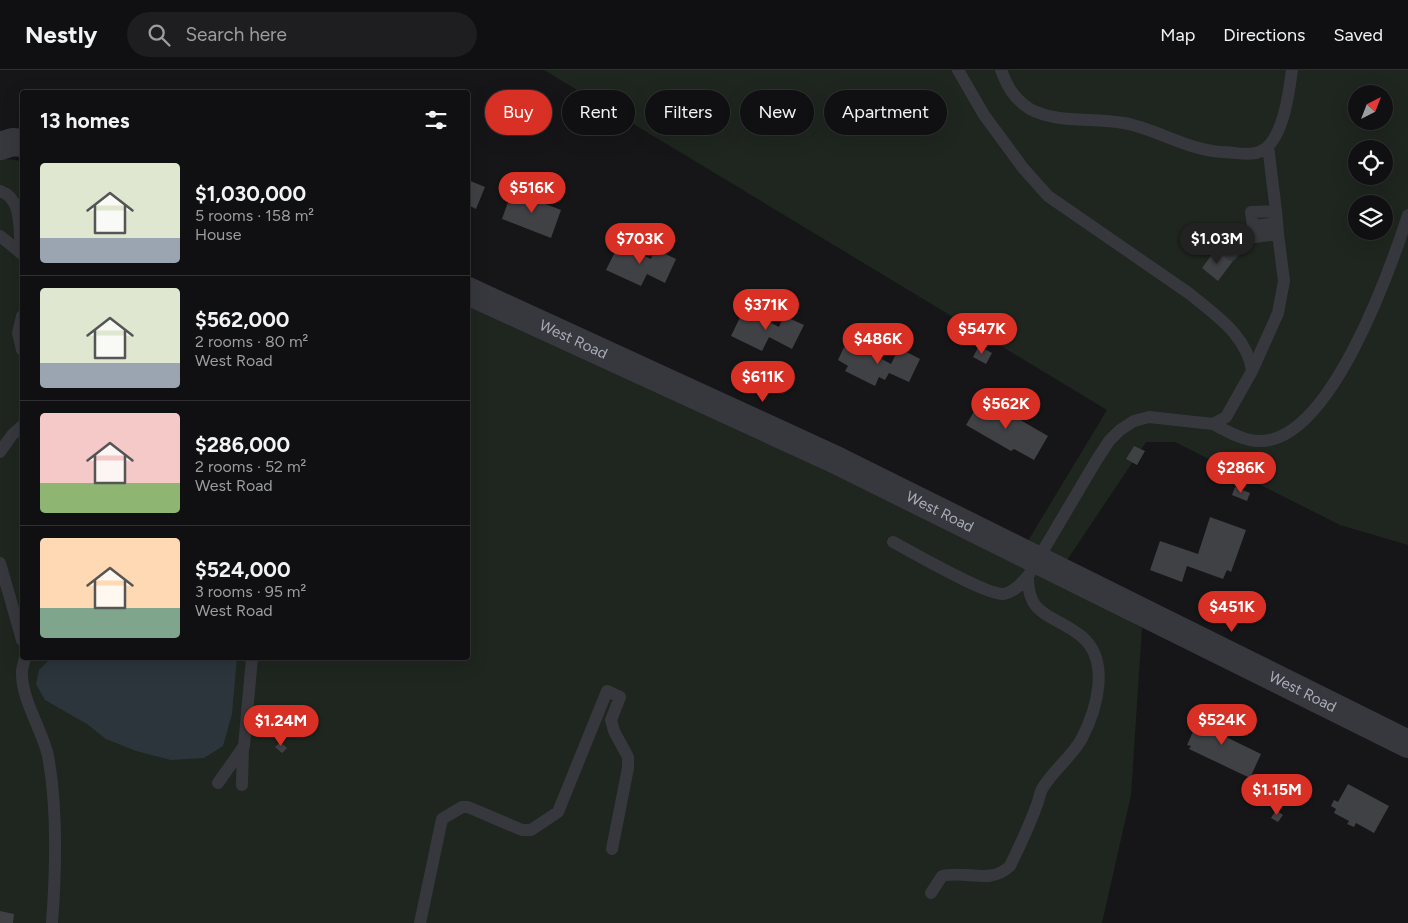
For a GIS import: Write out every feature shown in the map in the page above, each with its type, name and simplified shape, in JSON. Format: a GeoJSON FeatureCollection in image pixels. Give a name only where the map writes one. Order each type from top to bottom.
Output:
{"type":"FeatureCollection","features":[{"type":"Feature","properties":{"kind":"street"},"geometry":{"type":"LineString","coordinates":[[0,146],[13,142],[20,143]]}},
{"type":"Feature","properties":{"kind":"street","name":"West Road"},"geometry":{"type":"LineString","coordinates":[[470,292],[836,460],[1033,568],[1408,744]]}},
{"type":"Feature","properties":{"kind":"lane"},"geometry":{"type":"LineString","coordinates":[[958,70],[984,115],[1034,182],[1055,201],[1190,294],[1210,311],[1244,344],[1250,356],[1252,371]]}},
{"type":"Feature","properties":{"kind":"lane"},"geometry":{"type":"LineString","coordinates":[[1001,70],[1014,97],[1030,109],[1048,116],[1123,122],[1146,128],[1193,147],[1256,154],[1268,146],[1276,135],[1288,98],[1292,70]]}},
{"type":"Feature","properties":{"kind":"lane"},"geometry":{"type":"LineString","coordinates":[[1213,424],[1226,417],[1252,371],[1278,313],[1284,281],[1268,146]]}},
{"type":"Feature","properties":{"kind":"lane"},"geometry":{"type":"LineString","coordinates":[[0,191],[13,200],[17,210],[20,236]]}},
{"type":"Feature","properties":{"kind":"lane"},"geometry":{"type":"LineString","coordinates":[[893,542],[993,592],[1004,594],[1012,591],[1033,568],[1100,454],[1120,430],[1134,420],[1149,417],[1213,424],[1242,438],[1260,442],[1281,435],[1304,418],[1331,389],[1361,335],[1393,260],[1408,215]]}},
{"type":"Feature","properties":{"kind":"lane"},"geometry":{"type":"LineString","coordinates":[[1231,255],[1247,238],[1277,223]]}},
{"type":"Feature","properties":{"kind":"lane"},"geometry":{"type":"LineString","coordinates":[[0,236],[20,251]]}},
{"type":"Feature","properties":{"kind":"lane"},"geometry":{"type":"LineString","coordinates":[[20,324],[18,333],[20,342]]}},
{"type":"Feature","properties":{"kind":"lane"},"geometry":{"type":"LineString","coordinates":[[1226,417],[1227,431]]}},
{"type":"Feature","properties":{"kind":"lane"},"geometry":{"type":"LineString","coordinates":[[0,452],[12,435],[20,428]]}},
{"type":"Feature","properties":{"kind":"lane"},"geometry":{"type":"LineString","coordinates":[[0,563],[20,633]]}},
{"type":"Feature","properties":{"kind":"lane"},"geometry":{"type":"LineString","coordinates":[[931,893],[942,876],[952,874],[1000,875],[1010,866],[1041,791],[1051,775],[1082,740],[1095,702],[1099,665],[1094,651],[1073,630],[1042,613],[1033,605],[1029,595],[1033,568]]}},
{"type":"Feature","properties":{"kind":"lane"},"geometry":{"type":"LineString","coordinates":[[25,660],[22,673],[26,691],[48,756],[51,782],[54,824],[52,923]]}},
{"type":"Feature","properties":{"kind":"lane"},"geometry":{"type":"LineString","coordinates":[[242,786],[252,660]]}},
{"type":"Feature","properties":{"kind":"lane"},"geometry":{"type":"LineString","coordinates":[[420,923],[442,818],[462,807],[468,807],[522,830],[531,830],[558,812],[607,691],[620,697],[612,720],[614,731],[628,757],[612,849]]}},
{"type":"Feature","properties":{"kind":"lane"},"geometry":{"type":"LineString","coordinates":[[218,783],[244,746]]}},
{"type":"Feature","properties":{"kind":"shaded area"},"geometry":{"type":"Polygon","coordinates":[[[544,70],[1408,70],[1408,545],[1340,525],[1175,442],[1146,442],[1055,578],[1142,628],[1131,795],[1102,923],[0,923],[0,158],[20,161],[20,660],[470,660],[470,298],[740,427],[1014,564],[1107,410],[652,135],[730,135],[730,90],[645,90],[645,131],[635,125],[635,90],[577,90],[544,70]]]}},
{"type":"Feature","properties":{"kind":"shaded area"},"geometry":{"type":"Polygon","coordinates":[[[49,660],[237,660],[232,714],[223,746],[204,758],[171,760],[136,751],[106,739],[87,724],[45,700],[36,684],[39,670],[49,660]]]}},
{"type":"Feature","properties":{"kind":"building"},"geometry":{"type":"Polygon","coordinates":[[[470,181],[485,187],[476,209],[470,206],[470,181]]]}},
{"type":"Feature","properties":{"kind":"building"},"geometry":{"type":"Polygon","coordinates":[[[512,191],[561,210],[551,238],[502,219],[512,191]]]}},
{"type":"Feature","properties":{"kind":"building"},"geometry":{"type":"Polygon","coordinates":[[[619,244],[651,259],[655,249],[676,259],[665,283],[647,274],[641,286],[606,270],[619,244]]]}},
{"type":"Feature","properties":{"kind":"building"},"geometry":{"type":"Polygon","coordinates":[[[1216,249],[1233,261],[1218,281],[1202,268],[1216,249]]]}},
{"type":"Feature","properties":{"kind":"building"},"geometry":{"type":"Polygon","coordinates":[[[744,309],[779,327],[784,316],[804,325],[792,349],[769,337],[762,351],[731,336],[744,309]]]}},
{"type":"Feature","properties":{"kind":"building"},"geometry":{"type":"Polygon","coordinates":[[[857,346],[891,364],[899,348],[920,359],[909,382],[889,373],[885,380],[879,377],[875,386],[845,371],[848,366],[838,360],[844,347],[854,351],[857,346]]]}},
{"type":"Feature","properties":{"kind":"building"},"geometry":{"type":"Polygon","coordinates":[[[979,346],[992,353],[986,364],[973,357],[979,346]]]}},
{"type":"Feature","properties":{"kind":"building"},"geometry":{"type":"Polygon","coordinates":[[[982,398],[1048,436],[1034,460],[1014,449],[1011,451],[966,425],[982,398]]]}},
{"type":"Feature","properties":{"kind":"building"},"geometry":{"type":"Polygon","coordinates":[[[1134,446],[1145,451],[1137,465],[1126,459],[1134,446]]]}},
{"type":"Feature","properties":{"kind":"building"},"geometry":{"type":"Polygon","coordinates":[[[1235,487],[1250,493],[1247,501],[1232,495],[1235,487]]]}},
{"type":"Feature","properties":{"kind":"building"},"geometry":{"type":"Polygon","coordinates":[[[1210,517],[1246,530],[1231,572],[1227,570],[1223,579],[1187,566],[1182,582],[1150,570],[1160,541],[1198,554],[1210,517]]]}},
{"type":"Feature","properties":{"kind":"building"},"geometry":{"type":"Polygon","coordinates":[[[1202,712],[1227,724],[1222,735],[1261,754],[1250,778],[1189,749],[1191,746],[1187,745],[1202,712]]]}},
{"type":"Feature","properties":{"kind":"building"},"geometry":{"type":"Polygon","coordinates":[[[280,742],[287,748],[282,753],[275,747],[280,742]]]}},
{"type":"Feature","properties":{"kind":"building"},"geometry":{"type":"Polygon","coordinates":[[[1348,784],[1389,806],[1374,833],[1356,823],[1354,827],[1347,824],[1349,821],[1334,813],[1336,809],[1331,806],[1334,800],[1338,802],[1348,784]]]}},
{"type":"Feature","properties":{"kind":"building"},"geometry":{"type":"Polygon","coordinates":[[[1276,810],[1283,815],[1278,822],[1271,818],[1276,810]]]}},
{"type":"Feature","properties":{"kind":"building"},"geometry":{"type":"Polygon","coordinates":[[[0,911],[14,914],[13,923],[0,923],[0,911]]]}}]}
